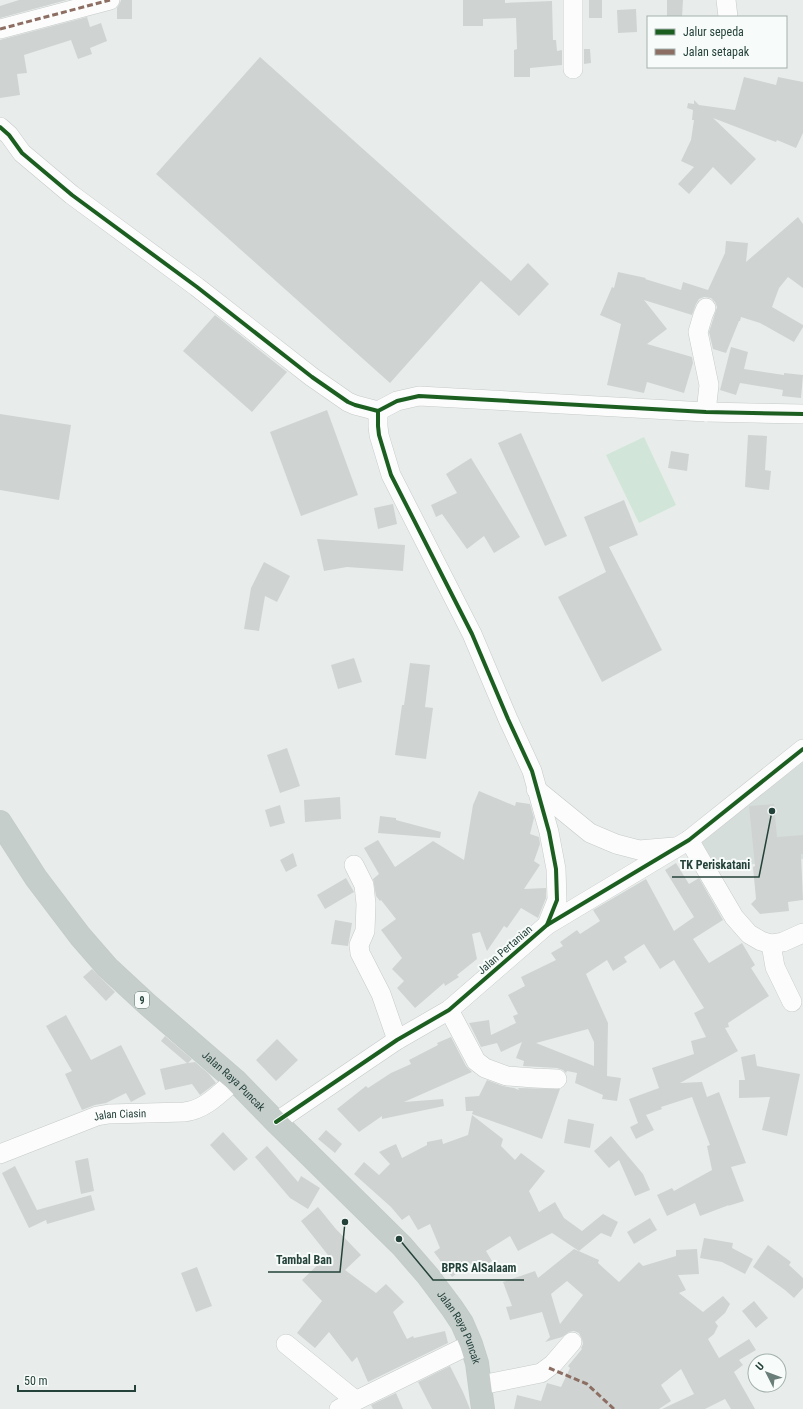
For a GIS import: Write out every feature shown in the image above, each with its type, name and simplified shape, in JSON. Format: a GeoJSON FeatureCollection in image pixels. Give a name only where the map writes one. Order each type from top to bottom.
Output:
{"type":"FeatureCollection","features":[{"type":"Feature","properties":{"kind":"highway","name":"Jalan Raya Puncak"},"geometry":{"type":"LineString","coordinates":[[0,822],[40,884],[80,936],[107,967],[147,1004],[235,1080],[402,1246],[428,1276],[462,1323],[471,1344],[477,1363],[483,1409]]}},
{"type":"Feature","properties":{"kind":"street"},"geometry":{"type":"LineString","coordinates":[[0,29],[110,0]]}},
{"type":"Feature","properties":{"kind":"street"},"geometry":{"type":"LineString","coordinates":[[573,0],[573,69]]}},
{"type":"Feature","properties":{"kind":"street"},"geometry":{"type":"LineString","coordinates":[[726,0],[728,16]]}},
{"type":"Feature","properties":{"kind":"street"},"geometry":{"type":"LineString","coordinates":[[0,127],[9,135],[22,153],[72,195],[197,287],[312,377],[348,402],[355,405],[378,410],[397,401],[419,396],[706,412],[803,414]]}},
{"type":"Feature","properties":{"kind":"street"},"geometry":{"type":"LineString","coordinates":[[706,308],[698,332],[709,385],[706,412]]}},
{"type":"Feature","properties":{"kind":"street"},"geometry":{"type":"LineString","coordinates":[[378,410],[379,435],[391,476],[472,634],[532,771],[549,832],[554,855],[557,883],[557,900],[547,925]]}},
{"type":"Feature","properties":{"kind":"street","name":"Jalan Pertanian"},"geometry":{"type":"LineString","coordinates":[[276,1122],[398,1040],[449,1010],[547,925],[683,844],[803,749]]}},
{"type":"Feature","properties":{"kind":"street"},"geometry":{"type":"LineString","coordinates":[[536,789],[590,833],[616,844],[639,850],[683,844],[734,917],[749,934],[761,941],[771,944],[783,942],[803,933]]}},
{"type":"Feature","properties":{"kind":"street"},"geometry":{"type":"LineString","coordinates":[[354,865],[364,885],[366,904],[365,931],[359,945],[360,953],[381,994],[398,1040]]}},
{"type":"Feature","properties":{"kind":"street"},"geometry":{"type":"LineString","coordinates":[[771,944],[775,967],[792,1002]]}},
{"type":"Feature","properties":{"kind":"street"},"geometry":{"type":"LineString","coordinates":[[449,1010],[476,1061],[485,1068],[507,1076],[557,1079]]}},
{"type":"Feature","properties":{"kind":"street","name":"Jalan Ciasin"},"geometry":{"type":"LineString","coordinates":[[0,1154],[97,1116],[109,1114],[192,1111],[204,1106],[235,1080]]}},
{"type":"Feature","properties":{"kind":"street"},"geometry":{"type":"LineString","coordinates":[[481,1385],[541,1373],[553,1364],[572,1342]]}},
{"type":"Feature","properties":{"kind":"street"},"geometry":{"type":"LineString","coordinates":[[286,1344],[355,1400]]}},
{"type":"Feature","properties":{"kind":"street"},"geometry":{"type":"LineString","coordinates":[[339,1409],[471,1344]]}},
{"type":"Feature","properties":{"kind":"shaded area"},"geometry":{"type":"Polygon","coordinates":[[[803,762],[803,859],[717,868],[701,841],[803,762]]]}},
{"type":"Feature","properties":{"kind":"green space"},"geometry":{"type":"Polygon","coordinates":[[[644,437],[676,505],[639,523],[606,455],[644,437]]]}},
{"type":"Feature","properties":{"kind":"building"},"geometry":{"type":"Polygon","coordinates":[[[19,0],[67,0],[0,18],[0,6],[19,0]]]}},
{"type":"Feature","properties":{"kind":"building"},"geometry":{"type":"Polygon","coordinates":[[[121,0],[132,0],[132,19],[117,19],[117,8],[121,0]]]}},
{"type":"Feature","properties":{"kind":"building"},"geometry":{"type":"Polygon","coordinates":[[[463,0],[505,0],[505,3],[552,1],[553,40],[556,40],[557,51],[562,50],[562,65],[530,68],[530,77],[514,77],[514,50],[517,49],[516,18],[483,19],[483,26],[463,26],[463,0]]]}},
{"type":"Feature","properties":{"kind":"building"},"geometry":{"type":"Polygon","coordinates":[[[589,0],[602,0],[602,18],[589,18],[589,0]]]}},
{"type":"Feature","properties":{"kind":"building"},"geometry":{"type":"Polygon","coordinates":[[[667,0],[683,0],[682,16],[667,16],[667,0]]]}},
{"type":"Feature","properties":{"kind":"building"},"geometry":{"type":"Polygon","coordinates":[[[636,9],[637,32],[618,33],[617,10],[636,9]]]}},
{"type":"Feature","properties":{"kind":"building"},"geometry":{"type":"Polygon","coordinates":[[[87,17],[90,27],[101,23],[107,41],[90,48],[92,54],[78,59],[71,40],[24,55],[27,73],[17,74],[20,95],[0,98],[0,40],[87,17]]]}},
{"type":"Feature","properties":{"kind":"building"},"geometry":{"type":"Polygon","coordinates":[[[584,49],[590,49],[591,63],[584,64],[584,49]]]}},
{"type":"Feature","properties":{"kind":"building"},"geometry":{"type":"Polygon","coordinates":[[[260,57],[511,281],[528,263],[549,284],[519,316],[481,281],[390,383],[156,174],[260,57]]]}},
{"type":"Feature","properties":{"kind":"building"},"geometry":{"type":"Polygon","coordinates":[[[744,77],[776,85],[778,77],[803,82],[803,133],[796,148],[713,118],[756,159],[731,185],[713,167],[689,194],[678,184],[694,167],[681,161],[691,140],[694,120],[692,120],[693,110],[687,108],[688,103],[694,104],[694,100],[699,105],[735,110],[744,77]]]}},
{"type":"Feature","properties":{"kind":"building"},"geometry":{"type":"Polygon","coordinates":[[[798,217],[803,224],[803,288],[788,277],[779,288],[772,307],[803,325],[794,342],[760,323],[741,317],[726,353],[713,349],[709,332],[717,307],[711,298],[704,297],[699,299],[692,315],[644,300],[667,329],[647,344],[692,357],[693,363],[684,393],[647,382],[644,393],[607,385],[621,324],[600,315],[612,287],[614,288],[618,272],[646,278],[645,279],[681,290],[683,282],[708,290],[725,253],[726,241],[748,243],[746,262],[798,217]]]}},
{"type":"Feature","properties":{"kind":"building"},"geometry":{"type":"Polygon","coordinates":[[[215,315],[287,372],[252,412],[183,351],[215,315]]]}},
{"type":"Feature","properties":{"kind":"building"},"geometry":{"type":"Polygon","coordinates":[[[731,347],[748,352],[744,369],[784,375],[784,373],[803,375],[801,398],[782,396],[783,390],[740,383],[736,395],[720,390],[731,347]]]}},
{"type":"Feature","properties":{"kind":"building"},"geometry":{"type":"Polygon","coordinates":[[[327,410],[358,495],[301,516],[270,432],[327,410]]]}},
{"type":"Feature","properties":{"kind":"building"},"geometry":{"type":"Polygon","coordinates":[[[0,414],[71,425],[59,500],[0,490],[0,414]]]}},
{"type":"Feature","properties":{"kind":"building"},"geometry":{"type":"Polygon","coordinates":[[[521,433],[567,536],[545,546],[498,443],[521,433]]]}},
{"type":"Feature","properties":{"kind":"building"},"geometry":{"type":"Polygon","coordinates":[[[748,435],[767,436],[765,470],[771,471],[769,490],[745,487],[748,435]]]}},
{"type":"Feature","properties":{"kind":"building"},"geometry":{"type":"Polygon","coordinates":[[[671,451],[689,454],[687,471],[668,468],[671,451]]]}},
{"type":"Feature","properties":{"kind":"building"},"geometry":{"type":"Polygon","coordinates":[[[471,458],[520,537],[494,553],[484,536],[467,549],[442,514],[436,517],[431,505],[457,493],[446,474],[471,458]]]}},
{"type":"Feature","properties":{"kind":"building"},"geometry":{"type":"Polygon","coordinates":[[[624,500],[638,535],[609,547],[662,650],[602,682],[558,597],[606,572],[584,517],[624,500]]]}},
{"type":"Feature","properties":{"kind":"building"},"geometry":{"type":"Polygon","coordinates":[[[393,504],[397,524],[378,529],[374,508],[393,504]]]}},
{"type":"Feature","properties":{"kind":"building"},"geometry":{"type":"Polygon","coordinates":[[[317,539],[405,545],[403,571],[347,567],[324,571],[317,539]]]}},
{"type":"Feature","properties":{"kind":"building"},"geometry":{"type":"Polygon","coordinates":[[[264,562],[290,576],[277,602],[265,596],[259,631],[244,629],[251,588],[264,562]]]}},
{"type":"Feature","properties":{"kind":"building"},"geometry":{"type":"Polygon","coordinates":[[[354,658],[362,682],[338,689],[331,665],[354,658]]]}},
{"type":"Feature","properties":{"kind":"building"},"geometry":{"type":"Polygon","coordinates":[[[410,663],[430,665],[425,707],[433,708],[426,759],[395,755],[410,663]]]}},
{"type":"Feature","properties":{"kind":"building"},"geometry":{"type":"Polygon","coordinates":[[[287,748],[300,786],[280,793],[267,755],[287,748]]]}},
{"type":"Feature","properties":{"kind":"building"},"geometry":{"type":"Polygon","coordinates":[[[479,791],[515,806],[516,802],[530,804],[534,818],[530,834],[539,837],[540,844],[534,861],[540,865],[524,889],[546,888],[546,898],[538,918],[521,908],[507,928],[504,926],[487,951],[480,932],[472,934],[477,959],[457,975],[459,977],[445,986],[444,983],[415,1008],[397,988],[404,981],[392,969],[402,958],[381,930],[396,919],[376,896],[373,879],[379,874],[364,848],[378,840],[395,867],[433,841],[464,860],[473,805],[479,791]]]}},
{"type":"Feature","properties":{"kind":"building"},"geometry":{"type":"Polygon","coordinates":[[[340,797],[341,819],[305,822],[304,800],[340,797]]]}},
{"type":"Feature","properties":{"kind":"building"},"geometry":{"type":"Polygon","coordinates":[[[774,804],[777,837],[803,835],[803,854],[801,854],[803,900],[788,902],[789,911],[760,914],[751,904],[756,899],[753,867],[755,866],[749,806],[774,804]]]}},
{"type":"Feature","properties":{"kind":"building"},"geometry":{"type":"Polygon","coordinates":[[[280,805],[285,823],[270,827],[265,810],[280,805]]]}},
{"type":"Feature","properties":{"kind":"building"},"geometry":{"type":"Polygon","coordinates":[[[380,816],[396,818],[396,820],[441,832],[440,838],[378,833],[380,816]]]}},
{"type":"Feature","properties":{"kind":"building"},"geometry":{"type":"Polygon","coordinates":[[[293,853],[297,866],[286,872],[280,860],[293,853]]]}},
{"type":"Feature","properties":{"kind":"building"},"geometry":{"type":"Polygon","coordinates":[[[676,863],[689,884],[699,878],[723,920],[693,939],[709,963],[742,943],[755,965],[751,968],[769,996],[728,1023],[729,1027],[725,1028],[738,1051],[680,1083],[702,1082],[707,1097],[719,1092],[746,1163],[731,1167],[744,1201],[700,1216],[695,1203],[667,1216],[657,1195],[672,1188],[674,1191],[712,1170],[707,1146],[710,1145],[692,1097],[661,1107],[662,1109],[646,1115],[654,1130],[636,1139],[630,1127],[638,1123],[629,1099],[659,1088],[652,1068],[694,1054],[691,1041],[706,1037],[694,1013],[704,1008],[674,960],[660,969],[644,944],[624,957],[627,962],[613,971],[607,960],[586,974],[608,1023],[607,1076],[621,1078],[617,1101],[602,1099],[603,1095],[575,1083],[577,1073],[567,1071],[566,1073],[557,1068],[523,1066],[524,1061],[516,1058],[522,1042],[501,1052],[497,1043],[481,1047],[469,1023],[489,1020],[491,1035],[516,1023],[513,1016],[518,1014],[508,995],[525,986],[521,977],[556,960],[551,953],[563,946],[560,942],[577,930],[580,934],[600,921],[593,910],[646,879],[674,931],[694,917],[665,870],[676,863]],[[588,1029],[536,1043],[594,1066],[594,1042],[588,1029]]]}},
{"type":"Feature","properties":{"kind":"building"},"geometry":{"type":"Polygon","coordinates":[[[346,878],[354,892],[325,909],[317,895],[346,878]]]}},
{"type":"Feature","properties":{"kind":"building"},"geometry":{"type":"Polygon","coordinates":[[[335,920],[352,923],[348,946],[331,944],[335,920]]]}},
{"type":"Feature","properties":{"kind":"building"},"geometry":{"type":"Polygon","coordinates":[[[92,969],[115,992],[106,1001],[83,977],[92,969]]]}},
{"type":"Feature","properties":{"kind":"building"},"geometry":{"type":"Polygon","coordinates":[[[66,1015],[91,1060],[121,1045],[146,1094],[131,1102],[126,1093],[106,1103],[82,1110],[65,1074],[72,1071],[46,1026],[66,1015]]]}},
{"type":"Feature","properties":{"kind":"building"},"geometry":{"type":"Polygon","coordinates":[[[165,1036],[192,1059],[188,1063],[195,1062],[208,1073],[216,1083],[200,1095],[192,1084],[165,1090],[160,1069],[187,1063],[161,1041],[165,1036]]]}},
{"type":"Feature","properties":{"kind":"building"},"geometry":{"type":"Polygon","coordinates":[[[451,1037],[466,1066],[472,1072],[404,1102],[443,1099],[444,1106],[382,1119],[382,1116],[359,1132],[337,1109],[366,1086],[368,1088],[391,1073],[411,1064],[409,1060],[438,1045],[437,1043],[451,1037]]]}},
{"type":"Feature","properties":{"kind":"building"},"geometry":{"type":"Polygon","coordinates":[[[277,1039],[298,1060],[276,1081],[256,1060],[277,1039]]]}},
{"type":"Feature","properties":{"kind":"building"},"geometry":{"type":"Polygon","coordinates":[[[755,1054],[757,1066],[800,1074],[787,1136],[762,1130],[770,1097],[739,1098],[739,1080],[745,1080],[741,1057],[755,1054]]]}},
{"type":"Feature","properties":{"kind":"building"},"geometry":{"type":"Polygon","coordinates":[[[487,1080],[519,1090],[518,1088],[560,1089],[542,1139],[472,1114],[473,1111],[466,1111],[465,1097],[479,1096],[487,1080]]]}},
{"type":"Feature","properties":{"kind":"building"},"geometry":{"type":"Polygon","coordinates":[[[472,1115],[503,1139],[501,1146],[515,1160],[521,1153],[545,1171],[529,1191],[539,1212],[555,1202],[564,1218],[582,1231],[603,1214],[618,1222],[611,1237],[601,1233],[579,1251],[552,1233],[518,1251],[510,1236],[486,1251],[492,1261],[475,1272],[470,1263],[452,1277],[434,1252],[440,1248],[430,1224],[418,1230],[409,1215],[402,1220],[391,1207],[354,1174],[364,1162],[379,1175],[390,1164],[379,1152],[396,1144],[402,1158],[427,1145],[427,1142],[442,1139],[443,1144],[468,1135],[472,1115]]]}},
{"type":"Feature","properties":{"kind":"building"},"geometry":{"type":"Polygon","coordinates":[[[568,1119],[594,1124],[590,1148],[564,1143],[568,1119]]]}},
{"type":"Feature","properties":{"kind":"building"},"geometry":{"type":"Polygon","coordinates":[[[326,1130],[342,1144],[335,1153],[318,1139],[326,1130]]]}},
{"type":"Feature","properties":{"kind":"building"},"geometry":{"type":"Polygon","coordinates":[[[223,1132],[248,1159],[234,1171],[210,1145],[223,1132]]]}},
{"type":"Feature","properties":{"kind":"building"},"geometry":{"type":"Polygon","coordinates":[[[611,1136],[643,1174],[650,1190],[635,1196],[619,1160],[609,1168],[594,1151],[611,1136]]]}},
{"type":"Feature","properties":{"kind":"building"},"geometry":{"type":"Polygon","coordinates":[[[267,1146],[298,1182],[301,1176],[320,1188],[308,1209],[290,1198],[255,1157],[267,1146]]]}},
{"type":"Feature","properties":{"kind":"building"},"geometry":{"type":"Polygon","coordinates":[[[88,1158],[94,1191],[81,1194],[75,1161],[88,1158]]]}},
{"type":"Feature","properties":{"kind":"building"},"geometry":{"type":"Polygon","coordinates":[[[15,1166],[37,1210],[91,1195],[95,1210],[47,1224],[46,1220],[29,1228],[2,1173],[15,1166]]]}},
{"type":"Feature","properties":{"kind":"building"},"geometry":{"type":"Polygon","coordinates":[[[318,1207],[335,1228],[361,1255],[345,1270],[376,1293],[386,1284],[404,1302],[393,1312],[407,1339],[413,1336],[414,1338],[445,1331],[448,1343],[368,1382],[357,1357],[352,1362],[329,1332],[315,1348],[297,1333],[322,1301],[302,1280],[328,1255],[301,1221],[318,1207]]]}},
{"type":"Feature","properties":{"kind":"building"},"geometry":{"type":"Polygon","coordinates":[[[650,1218],[657,1230],[634,1244],[627,1232],[650,1218]]]}},
{"type":"Feature","properties":{"kind":"building"},"geometry":{"type":"Polygon","coordinates":[[[704,1238],[733,1243],[732,1248],[753,1259],[745,1274],[722,1262],[700,1258],[704,1238]]]}},
{"type":"Feature","properties":{"kind":"building"},"geometry":{"type":"Polygon","coordinates":[[[768,1245],[791,1262],[789,1265],[803,1278],[803,1288],[794,1298],[753,1267],[768,1245]]]}},
{"type":"Feature","properties":{"kind":"building"},"geometry":{"type":"Polygon","coordinates":[[[574,1249],[599,1260],[598,1263],[619,1282],[639,1262],[643,1266],[676,1256],[676,1250],[697,1249],[699,1274],[678,1275],[686,1290],[679,1293],[703,1312],[723,1296],[730,1304],[725,1313],[715,1322],[718,1326],[714,1334],[708,1339],[719,1358],[749,1339],[756,1350],[751,1353],[747,1353],[747,1355],[739,1360],[743,1365],[734,1372],[755,1409],[731,1409],[725,1399],[705,1409],[662,1409],[694,1394],[681,1369],[661,1385],[671,1401],[659,1409],[514,1409],[517,1395],[541,1401],[547,1383],[561,1387],[570,1368],[568,1366],[582,1349],[583,1344],[579,1333],[574,1331],[569,1332],[562,1337],[545,1342],[550,1337],[542,1312],[510,1320],[506,1307],[512,1306],[503,1282],[535,1271],[538,1278],[574,1249]],[[567,1281],[551,1294],[560,1324],[583,1295],[567,1281]]]}},
{"type":"Feature","properties":{"kind":"building"},"geometry":{"type":"Polygon","coordinates":[[[197,1267],[212,1306],[196,1312],[181,1273],[197,1267]]]}},
{"type":"Feature","properties":{"kind":"building"},"geometry":{"type":"Polygon","coordinates":[[[754,1301],[768,1318],[756,1328],[742,1311],[754,1301]]]}},
{"type":"Feature","properties":{"kind":"building"},"geometry":{"type":"Polygon","coordinates":[[[450,1366],[470,1409],[432,1409],[418,1382],[450,1366]]]}},
{"type":"Feature","properties":{"kind":"building"},"geometry":{"type":"Polygon","coordinates":[[[396,1393],[403,1409],[373,1409],[371,1405],[396,1393]]]}},
{"type":"Feature","properties":{"kind":"marked path"},"geometry":{"type":"LineString","coordinates":[[0,29],[110,0]]}},
{"type":"Feature","properties":{"kind":"marked path"},"geometry":{"type":"LineString","coordinates":[[549,1368],[587,1384],[614,1409]]}},
{"type":"Feature","properties":{"kind":"cycle path"},"geometry":{"type":"LineString","coordinates":[[0,127],[9,135],[22,153],[72,195],[197,287],[312,377],[348,402],[355,405],[378,411],[397,401],[419,396],[706,412],[803,414]]}},
{"type":"Feature","properties":{"kind":"cycle path"},"geometry":{"type":"LineString","coordinates":[[378,411],[379,435],[391,475],[472,634],[532,771],[549,832],[556,869],[557,900],[547,925]]}},
{"type":"Feature","properties":{"kind":"cycle path"},"geometry":{"type":"LineString","coordinates":[[276,1122],[397,1040],[449,1010],[547,925],[689,840],[803,749]]}},
{"type":"Feature","properties":{"kind":"place","name":"TK Periskatani"},"geometry":{"type":"Point","coordinates":[772,811]}},
{"type":"Feature","properties":{"kind":"place","name":"Tambal Ban"},"geometry":{"type":"Point","coordinates":[345,1222]}},
{"type":"Feature","properties":{"kind":"place","name":"BPRS AlSalaam"},"geometry":{"type":"Point","coordinates":[399,1239]}}]}
